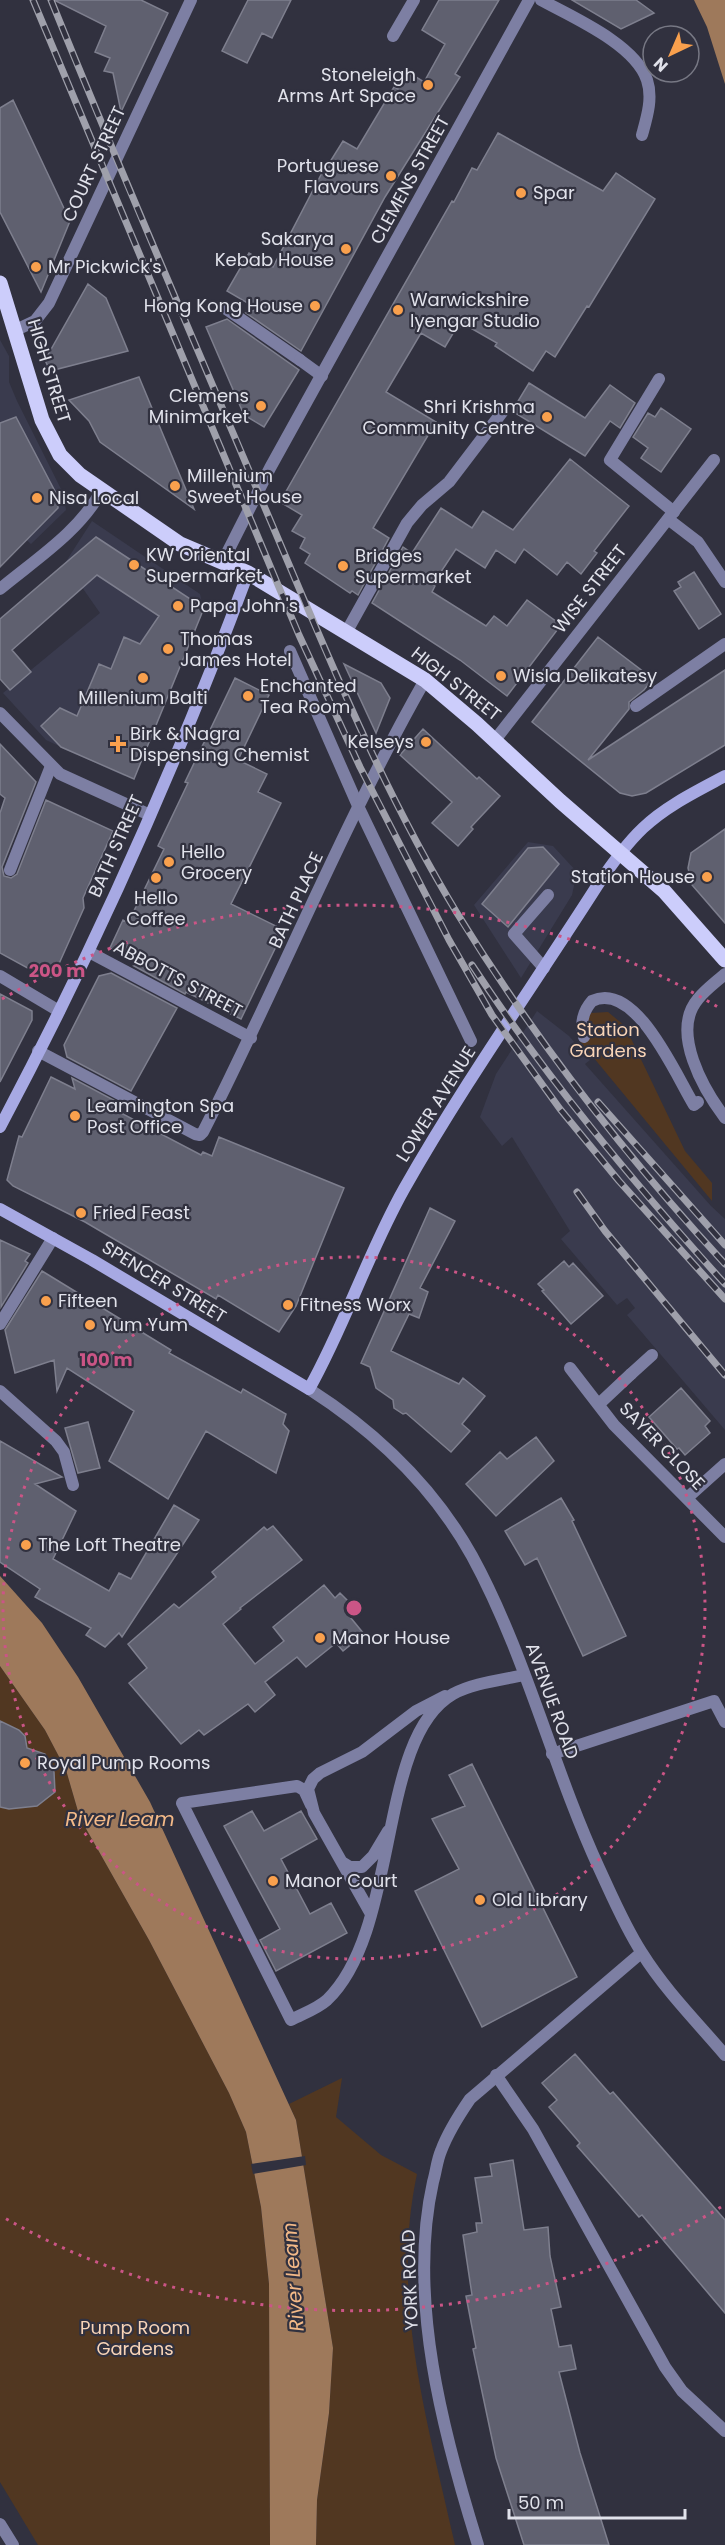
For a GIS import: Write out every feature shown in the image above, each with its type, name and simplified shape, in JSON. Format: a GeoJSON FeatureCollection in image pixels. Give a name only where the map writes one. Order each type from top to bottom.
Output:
{"type":"FeatureCollection","features":[{"type":"Feature","properties":{"kind":"main road","name":"HIGH STREET"},"geometry":{"type":"LineString","coordinates":[[0,283],[42,420],[55,448],[80,475],[180,544],[248,573],[425,680],[664,891],[725,960]]}},
{"type":"Feature","properties":{"kind":"main road","name":"BATH STREET"},"geometry":{"type":"LineString","coordinates":[[0,1126],[89,952],[222,646],[248,573]]}},
{"type":"Feature","properties":{"kind":"main road","name":"LOWER AVENUE"},"geometry":{"type":"LineString","coordinates":[[309,1389],[376,1242],[405,1187],[543,969],[621,852],[644,827],[656,818],[725,776]]}},
{"type":"Feature","properties":{"kind":"main road","name":"SPENCER STREET"},"geometry":{"type":"LineString","coordinates":[[0,1209],[309,1389]]}},
{"type":"Feature","properties":{"kind":"street"},"geometry":{"type":"LineString","coordinates":[[393,36],[414,0]]}},
{"type":"Feature","properties":{"kind":"street","name":"CLEMENS STREET"},"geometry":{"type":"LineString","coordinates":[[223,561],[270,468],[529,0]]}},
{"type":"Feature","properties":{"kind":"street"},"geometry":{"type":"LineString","coordinates":[[541,0],[618,45],[639,64],[648,81],[650,95],[642,135]]}},
{"type":"Feature","properties":{"kind":"street","name":"COURT STREET"},"geometry":{"type":"LineString","coordinates":[[16,330],[35,321],[47,306],[186,2]]}},
{"type":"Feature","properties":{"kind":"street"},"geometry":{"type":"LineString","coordinates":[[222,306],[322,376]]}},
{"type":"Feature","properties":{"kind":"street"},"geometry":{"type":"LineString","coordinates":[[659,379],[610,460],[698,542],[725,582]]}},
{"type":"Feature","properties":{"kind":"street"},"geometry":{"type":"LineString","coordinates":[[347,631],[407,523],[422,505],[449,482],[503,411]]}},
{"type":"Feature","properties":{"kind":"street","name":"WISE STREET"},"geometry":{"type":"LineString","coordinates":[[495,740],[714,460]]}},
{"type":"Feature","properties":{"kind":"street"},"geometry":{"type":"LineString","coordinates":[[0,589],[76,525],[93,506],[102,490]]}},
{"type":"Feature","properties":{"kind":"street"},"geometry":{"type":"LineString","coordinates":[[636,706],[725,644]]}},
{"type":"Feature","properties":{"kind":"street"},"geometry":{"type":"LineString","coordinates":[[290,651],[359,808],[471,1041]]}},
{"type":"Feature","properties":{"kind":"street","name":"BATH PLACE"},"geometry":{"type":"LineString","coordinates":[[38,1051],[158,1116],[200,1135],[251,1038],[395,731],[425,680]]}},
{"type":"Feature","properties":{"kind":"street"},"geometry":{"type":"LineString","coordinates":[[0,712],[60,774],[150,815]]}},
{"type":"Feature","properties":{"kind":"street"},"geometry":{"type":"LineString","coordinates":[[9,870],[51,766]]}},
{"type":"Feature","properties":{"kind":"street"},"geometry":{"type":"LineString","coordinates":[[543,969],[514,934],[548,895]]}},
{"type":"Feature","properties":{"kind":"street","name":"ABBOTTS STREET"},"geometry":{"type":"LineString","coordinates":[[89,952],[251,1038]]}},
{"type":"Feature","properties":{"kind":"street"},"geometry":{"type":"LineString","coordinates":[[725,974],[697,1000],[689,1020],[689,1034],[690,1048],[701,1081],[725,1118]]}},
{"type":"Feature","properties":{"kind":"street"},"geometry":{"type":"LineString","coordinates":[[0,976],[59,1011]]}},
{"type":"Feature","properties":{"kind":"street"},"geometry":{"type":"LineString","coordinates":[[584,1037],[582,1020],[592,1001],[607,998],[624,1003],[657,1041],[694,1105],[698,1102]]}},
{"type":"Feature","properties":{"kind":"street"},"geometry":{"type":"LineString","coordinates":[[0,1324],[52,1238]]}},
{"type":"Feature","properties":{"kind":"street","name":"SAYER CLOSE"},"geometry":{"type":"LineString","coordinates":[[599,1404],[652,1355]]}},
{"type":"Feature","properties":{"kind":"street","name":"SAYER CLOSE"},"geometry":{"type":"LineString","coordinates":[[570,1368],[614,1425],[725,1537]]}},
{"type":"Feature","properties":{"kind":"street","name":"AVENUE ROAD"},"geometry":{"type":"LineString","coordinates":[[309,1389],[371,1434],[405,1465],[434,1500],[472,1557],[501,1618],[524,1675],[582,1832],[641,1953],[725,2055]]}},
{"type":"Feature","properties":{"kind":"street"},"geometry":{"type":"LineString","coordinates":[[0,1391],[56,1441],[64,1452],[73,1485]]}},
{"type":"Feature","properties":{"kind":"street"},"geometry":{"type":"LineString","coordinates":[[687,1498],[725,1464]]}},
{"type":"Feature","properties":{"kind":"street"},"geometry":{"type":"LineString","coordinates":[[290,1786],[362,1752],[427,1704],[454,1693],[524,1675]]}},
{"type":"Feature","properties":{"kind":"street"},"geometry":{"type":"LineString","coordinates":[[371,1914],[304,1790],[297,1786],[290,1786],[182,1803],[291,2020],[318,2006],[334,1990],[356,1954],[371,1914],[384,1868],[407,1761],[422,1727],[443,1702],[454,1693]]}},
{"type":"Feature","properties":{"kind":"street"},"geometry":{"type":"LineString","coordinates":[[552,1754],[719,1699],[725,1722]]}},
{"type":"Feature","properties":{"kind":"street"},"geometry":{"type":"LineString","coordinates":[[311,1805],[309,1789],[313,1779],[320,1773]]}},
{"type":"Feature","properties":{"kind":"street"},"geometry":{"type":"LineString","coordinates":[[342,1862],[350,1867],[362,1867],[372,1856],[393,1822]]}},
{"type":"Feature","properties":{"kind":"street","name":"YORK ROAD"},"geometry":{"type":"LineString","coordinates":[[478,2545],[443,2419],[431,2353],[424,2264],[427,2209],[440,2152],[470,2099],[641,1953]]}},
{"type":"Feature","properties":{"kind":"street"},"geometry":{"type":"LineString","coordinates":[[496,2076],[533,2129],[665,2367],[682,2391],[725,2431]]}},
{"type":"Feature","properties":{"kind":"street"},"geometry":{"type":"LineString","coordinates":[[0,2524],[13,2545]]}},
{"type":"Feature","properties":{"kind":"shaded area"},"geometry":{"type":"Polygon","coordinates":[[[0,340],[9,356],[9,382],[63,493],[66,510],[31,544],[0,516],[0,340]]]}},
{"type":"Feature","properties":{"kind":"shaded area"},"geometry":{"type":"Polygon","coordinates":[[[92,521],[200,594],[203,607],[138,769],[124,776],[46,740],[3,693],[100,613],[65,563],[92,521]]]}},
{"type":"Feature","properties":{"kind":"shaded area"},"geometry":{"type":"Polygon","coordinates":[[[528,842],[553,846],[577,872],[572,895],[521,978],[474,905],[528,842]]]}},
{"type":"Feature","properties":{"kind":"shaded area"},"geometry":{"type":"Polygon","coordinates":[[[537,1011],[569,1036],[590,1060],[585,1064],[725,1219],[725,1430],[627,1315],[635,1308],[627,1298],[617,1305],[561,1239],[570,1231],[512,1137],[502,1146],[480,1117],[496,1074],[537,1011]]]}},
{"type":"Feature","properties":{"kind":"green space","name":"Station Gardens"},"geometry":{"type":"Polygon","coordinates":[[[608,1012],[625,1026],[685,1151],[712,1183],[712,1201],[579,1040],[588,1034],[588,1019],[591,1013],[608,1012]]]}},
{"type":"Feature","properties":{"kind":"green space","name":"Pump Room Gardens"},"geometry":{"type":"Polygon","coordinates":[[[0,1666],[45,1730],[66,1770],[80,1818],[149,1940],[229,2093],[246,2132],[261,2207],[269,2284],[270,2545],[38,2545],[0,2482],[0,1666]]]}},
{"type":"Feature","properties":{"kind":"green space"},"geometry":{"type":"Polygon","coordinates":[[[342,2078],[336,2117],[381,2155],[417,2174],[410,2221],[408,2268],[410,2314],[424,2407],[455,2545],[316,2545],[317,2500],[329,2413],[333,2348],[296,2120],[289,2104],[342,2078]]]}},
{"type":"Feature","properties":{"kind":"water"},"geometry":{"type":"Polygon","coordinates":[[[694,0],[725,0],[725,84],[707,27],[694,0]]]}},
{"type":"Feature","properties":{"kind":"water","name":"River Leam"},"geometry":{"type":"Polygon","coordinates":[[[0,1576],[42,1623],[78,1677],[150,1802],[296,2120],[333,2348],[329,2413],[317,2500],[316,2545],[270,2545],[269,2284],[261,2207],[246,2132],[229,2093],[149,1940],[80,1818],[66,1770],[45,1730],[0,1666],[0,1576]]]}},
{"type":"Feature","properties":{"kind":"pier"},"geometry":{"type":"Polygon","coordinates":[[[305,2156],[306,2165],[253,2174],[251,2164],[305,2156]]]}},
{"type":"Feature","properties":{"kind":"building"},"geometry":{"type":"Polygon","coordinates":[[[54,0],[141,0],[168,13],[121,112],[113,73],[104,71],[110,58],[95,52],[106,26],[54,0]]]}},
{"type":"Feature","properties":{"kind":"building"},"geometry":{"type":"Polygon","coordinates":[[[248,0],[291,0],[272,38],[262,33],[247,63],[222,51],[248,0]]]}},
{"type":"Feature","properties":{"kind":"building"},"geometry":{"type":"Polygon","coordinates":[[[439,0],[499,0],[455,74],[460,77],[385,197],[301,351],[246,313],[258,309],[227,291],[249,253],[273,267],[324,169],[343,141],[357,149],[394,87],[398,89],[408,72],[424,82],[445,44],[422,30],[439,0]]]}},
{"type":"Feature","properties":{"kind":"building"},"geometry":{"type":"Polygon","coordinates":[[[572,0],[636,0],[654,13],[621,29],[572,0]]]}},
{"type":"Feature","properties":{"kind":"building"},"geometry":{"type":"Polygon","coordinates":[[[13,100],[70,221],[41,292],[0,212],[0,108],[13,100]]]}},
{"type":"Feature","properties":{"kind":"building"},"geometry":{"type":"Polygon","coordinates":[[[498,133],[603,191],[616,173],[655,199],[589,307],[587,306],[555,357],[546,351],[533,371],[495,346],[497,343],[462,323],[460,327],[458,325],[445,347],[421,333],[386,392],[436,422],[373,528],[389,538],[358,595],[352,591],[350,593],[305,563],[310,554],[300,548],[305,538],[292,531],[302,515],[280,502],[452,201],[454,202],[472,168],[477,170],[498,133]]]}},
{"type":"Feature","properties":{"kind":"building"},"geometry":{"type":"Polygon","coordinates":[[[88,284],[106,298],[128,351],[50,371],[45,360],[88,284]]]}},
{"type":"Feature","properties":{"kind":"building"},"geometry":{"type":"Polygon","coordinates":[[[227,319],[299,370],[264,427],[244,415],[206,327],[227,319]]]}},
{"type":"Feature","properties":{"kind":"building"},"geometry":{"type":"Polygon","coordinates":[[[139,377],[194,509],[100,442],[89,421],[69,400],[139,377]]]}},
{"type":"Feature","properties":{"kind":"building"},"geometry":{"type":"Polygon","coordinates":[[[529,383],[585,418],[610,385],[635,403],[620,428],[610,421],[585,456],[512,411],[529,383]]]}},
{"type":"Feature","properties":{"kind":"building"},"geometry":{"type":"Polygon","coordinates":[[[661,408],[691,429],[661,472],[641,458],[648,448],[633,437],[648,413],[655,417],[661,408]]]}},
{"type":"Feature","properties":{"kind":"building"},"geometry":{"type":"Polygon","coordinates":[[[16,417],[58,497],[58,508],[0,567],[0,423],[16,417]]]}},
{"type":"Feature","properties":{"kind":"building"},"geometry":{"type":"Polygon","coordinates":[[[570,459],[629,506],[594,551],[597,553],[581,574],[567,562],[557,575],[524,549],[515,563],[496,550],[485,568],[456,549],[433,584],[435,586],[432,592],[486,626],[494,616],[507,626],[527,600],[561,625],[507,696],[460,660],[372,603],[403,547],[412,553],[441,508],[472,528],[483,511],[513,530],[570,459]]]}},
{"type":"Feature","properties":{"kind":"building"},"geometry":{"type":"Polygon","coordinates":[[[96,537],[204,608],[134,779],[61,747],[41,726],[60,708],[77,716],[99,664],[111,669],[124,637],[140,644],[159,616],[97,575],[12,650],[31,672],[10,690],[0,679],[0,619],[96,537]]]}},
{"type":"Feature","properties":{"kind":"building"},"geometry":{"type":"Polygon","coordinates":[[[694,572],[721,614],[699,629],[674,591],[681,587],[678,582],[694,572]]]}},
{"type":"Feature","properties":{"kind":"building"},"geometry":{"type":"Polygon","coordinates":[[[598,637],[653,679],[629,702],[629,709],[588,760],[725,670],[725,745],[646,793],[632,796],[620,793],[532,722],[598,637]]]}},
{"type":"Feature","properties":{"kind":"building"},"geometry":{"type":"Polygon","coordinates":[[[344,664],[381,683],[390,698],[376,733],[344,664]]]}},
{"type":"Feature","properties":{"kind":"building"},"geometry":{"type":"Polygon","coordinates":[[[235,678],[269,695],[238,760],[267,774],[258,792],[281,803],[231,904],[284,930],[241,1019],[186,992],[185,994],[134,966],[142,964],[110,948],[123,920],[128,923],[164,849],[158,846],[188,783],[185,782],[235,678]]]}},
{"type":"Feature","properties":{"kind":"building"},"geometry":{"type":"Polygon","coordinates":[[[423,729],[477,779],[479,777],[500,796],[471,827],[473,829],[458,846],[432,823],[452,802],[400,755],[423,729]]]}},
{"type":"Feature","properties":{"kind":"building"},"geometry":{"type":"Polygon","coordinates":[[[0,744],[36,782],[2,867],[4,876],[11,878],[17,874],[46,800],[113,831],[83,898],[84,908],[53,977],[44,977],[0,953],[0,813],[5,798],[0,794],[0,744]]]}},
{"type":"Feature","properties":{"kind":"building","name":"Station House"},"geometry":{"type":"Polygon","coordinates":[[[725,829],[725,923],[692,885],[688,868],[691,853],[725,829]]]}},
{"type":"Feature","properties":{"kind":"building"},"geometry":{"type":"Polygon","coordinates":[[[543,847],[559,864],[508,927],[482,904],[528,848],[543,847]]]}},
{"type":"Feature","properties":{"kind":"building"},"geometry":{"type":"Polygon","coordinates":[[[111,973],[177,1008],[131,1091],[67,1057],[64,1045],[99,976],[111,973]]]}},
{"type":"Feature","properties":{"kind":"building"},"geometry":{"type":"Polygon","coordinates":[[[0,994],[32,1011],[32,1020],[0,1082],[0,994]]]}},
{"type":"Feature","properties":{"kind":"building"},"geometry":{"type":"Polygon","coordinates":[[[51,1077],[75,1089],[72,1078],[123,1105],[119,1112],[201,1155],[203,1152],[212,1156],[219,1137],[344,1188],[296,1306],[279,1332],[218,1295],[216,1299],[85,1222],[13,1186],[7,1180],[19,1136],[22,1137],[51,1077]]]}},
{"type":"Feature","properties":{"kind":"building"},"geometry":{"type":"Polygon","coordinates":[[[430,1208],[455,1221],[420,1288],[428,1292],[419,1318],[409,1314],[391,1351],[459,1384],[463,1378],[485,1396],[462,1424],[470,1431],[451,1452],[406,1413],[403,1414],[394,1408],[393,1400],[376,1388],[370,1367],[361,1363],[430,1208]]]}},
{"type":"Feature","properties":{"kind":"building"},"geometry":{"type":"Polygon","coordinates":[[[0,1240],[30,1254],[25,1261],[28,1263],[1,1307],[0,1240]]]}},
{"type":"Feature","properties":{"kind":"building"},"geometry":{"type":"Polygon","coordinates":[[[564,1261],[569,1267],[573,1263],[603,1296],[571,1324],[538,1284],[564,1261]]]}},
{"type":"Feature","properties":{"kind":"building"},"geometry":{"type":"Polygon","coordinates":[[[42,1271],[171,1350],[169,1353],[241,1393],[243,1389],[286,1414],[283,1424],[289,1431],[276,1473],[206,1431],[168,1499],[109,1461],[134,1411],[67,1368],[57,1391],[54,1360],[15,1373],[5,1330],[42,1271]]]}},
{"type":"Feature","properties":{"kind":"building"},"geometry":{"type":"Polygon","coordinates":[[[681,1388],[710,1421],[705,1426],[710,1433],[685,1455],[649,1417],[681,1388]]]}},
{"type":"Feature","properties":{"kind":"building"},"geometry":{"type":"Polygon","coordinates":[[[88,1422],[100,1468],[78,1473],[65,1428],[88,1422]]]}},
{"type":"Feature","properties":{"kind":"building"},"geometry":{"type":"Polygon","coordinates":[[[536,1437],[554,1461],[496,1516],[466,1484],[500,1452],[507,1459],[536,1437]]]}},
{"type":"Feature","properties":{"kind":"building"},"geometry":{"type":"Polygon","coordinates":[[[0,1441],[62,1477],[35,1484],[76,1511],[53,1559],[109,1591],[119,1573],[131,1579],[174,1505],[199,1520],[122,1637],[119,1633],[105,1647],[86,1635],[91,1628],[35,1597],[40,1589],[0,1562],[0,1441]]]}},
{"type":"Feature","properties":{"kind":"building"},"geometry":{"type":"Polygon","coordinates":[[[561,1498],[574,1520],[572,1521],[626,1636],[583,1656],[537,1558],[525,1565],[505,1531],[561,1498]]]}},
{"type":"Feature","properties":{"kind":"building","name":"Manor House"},"geometry":{"type":"Polygon","coordinates":[[[273,1526],[302,1560],[223,1624],[255,1664],[284,1641],[273,1627],[324,1585],[335,1598],[340,1593],[347,1600],[352,1607],[346,1612],[364,1634],[343,1651],[336,1643],[306,1667],[297,1657],[265,1682],[275,1695],[255,1712],[248,1704],[204,1735],[199,1730],[181,1744],[129,1683],[147,1668],[128,1644],[174,1604],[179,1608],[216,1577],[212,1572],[264,1527],[267,1530],[273,1526]]]}},
{"type":"Feature","properties":{"kind":"building","name":"Royal Pump Rooms"},"geometry":{"type":"Polygon","coordinates":[[[0,1721],[19,1730],[25,1736],[27,1748],[45,1754],[54,1772],[55,1792],[37,1806],[9,1809],[0,1807],[0,1721]]]}},
{"type":"Feature","properties":{"kind":"building","name":"Old Library"},"geometry":{"type":"Polygon","coordinates":[[[472,1764],[577,1977],[482,2027],[415,1891],[459,1869],[432,1819],[465,1806],[449,1775],[472,1764]]]}},
{"type":"Feature","properties":{"kind":"building","name":"Manor Court"},"geometry":{"type":"Polygon","coordinates":[[[252,1811],[264,1831],[301,1811],[317,1839],[281,1859],[310,1914],[331,1903],[347,1933],[276,1971],[260,1940],[280,1929],[224,1826],[252,1811]]]}},
{"type":"Feature","properties":{"kind":"building"},"geometry":{"type":"Polygon","coordinates":[[[575,2054],[610,2094],[613,2092],[725,2220],[725,2313],[642,2215],[639,2217],[577,2146],[580,2143],[549,2107],[557,2100],[542,2083],[575,2054]]]}},
{"type":"Feature","properties":{"kind":"building"},"geometry":{"type":"Polygon","coordinates":[[[513,2160],[524,2230],[548,2227],[550,2256],[561,2307],[551,2309],[559,2347],[571,2345],[576,2369],[559,2372],[580,2453],[609,2545],[524,2545],[496,2458],[473,2349],[476,2348],[466,2296],[472,2295],[463,2235],[477,2232],[476,2223],[482,2223],[475,2178],[492,2176],[490,2164],[513,2160]]]}},
{"type":"Feature","properties":{"kind":"railway"},"geometry":{"type":"LineString","coordinates":[[33,0],[299,635],[360,767],[449,940],[492,1015],[560,1109],[619,1181],[725,1299]]}},
{"type":"Feature","properties":{"kind":"railway"},"geometry":{"type":"LineString","coordinates":[[51,0],[329,659],[376,762],[428,864],[487,960],[550,1051],[617,1139],[725,1264]]}},
{"type":"Feature","properties":{"kind":"railway"},"geometry":{"type":"LineString","coordinates":[[472,965],[530,1049],[561,1089],[658,1208],[725,1284]]}},
{"type":"Feature","properties":{"kind":"railway"},"geometry":{"type":"LineString","coordinates":[[598,1102],[725,1245]]}},
{"type":"Feature","properties":{"kind":"railway"},"geometry":{"type":"LineString","coordinates":[[577,1192],[605,1231],[725,1375]]}},
{"type":"Feature","properties":{"kind":"place","name":"Stoneleigh Arms Art Space"},"geometry":{"type":"Point","coordinates":[428,85]}},
{"type":"Feature","properties":{"kind":"place","name":"Portuguese Flavours"},"geometry":{"type":"Point","coordinates":[391,176]}},
{"type":"Feature","properties":{"kind":"place","name":"Spar"},"geometry":{"type":"Point","coordinates":[521,193]}},
{"type":"Feature","properties":{"kind":"place","name":"Sakarya Kebab House"},"geometry":{"type":"Point","coordinates":[346,249]}},
{"type":"Feature","properties":{"kind":"place","name":"Mr Pickwick's"},"geometry":{"type":"Point","coordinates":[36,267]}},
{"type":"Feature","properties":{"kind":"place","name":"Hong Kong House"},"geometry":{"type":"Point","coordinates":[315,306]}},
{"type":"Feature","properties":{"kind":"place","name":"Warwickshire Iyengar Studio"},"geometry":{"type":"Point","coordinates":[398,310]}},
{"type":"Feature","properties":{"kind":"place","name":"Clemens Minimarket"},"geometry":{"type":"Point","coordinates":[261,406]}},
{"type":"Feature","properties":{"kind":"place","name":"Shri Krishma Community Centre"},"geometry":{"type":"Point","coordinates":[547,417]}},
{"type":"Feature","properties":{"kind":"place","name":"Millenium Sweet House"},"geometry":{"type":"Point","coordinates":[175,486]}},
{"type":"Feature","properties":{"kind":"place","name":"Nisa Local"},"geometry":{"type":"Point","coordinates":[37,498]}},
{"type":"Feature","properties":{"kind":"place","name":"KW Oriental Supermarket"},"geometry":{"type":"Point","coordinates":[134,565]}},
{"type":"Feature","properties":{"kind":"place","name":"Bridges Supermarket"},"geometry":{"type":"Point","coordinates":[343,566]}},
{"type":"Feature","properties":{"kind":"place","name":"Papa John's"},"geometry":{"type":"Point","coordinates":[178,606]}},
{"type":"Feature","properties":{"kind":"place","name":"Thomas James Hotel"},"geometry":{"type":"Point","coordinates":[168,649]}},
{"type":"Feature","properties":{"kind":"place","name":"Wisla Delikatesy"},"geometry":{"type":"Point","coordinates":[501,676]}},
{"type":"Feature","properties":{"kind":"place","name":"Millenium Balti"},"geometry":{"type":"Point","coordinates":[143,678]}},
{"type":"Feature","properties":{"kind":"place","name":"Enchanted Tea Room"},"geometry":{"type":"Point","coordinates":[248,696]}},
{"type":"Feature","properties":{"kind":"place","name":"Kelseys"},"geometry":{"type":"Point","coordinates":[426,742]}},
{"type":"Feature","properties":{"kind":"place","name":"Birk & Nagra Dispensing Chemist"},"geometry":{"type":"Point","coordinates":[118,744]}},
{"type":"Feature","properties":{"kind":"place","name":"Hello Grocery"},"geometry":{"type":"Point","coordinates":[169,862]}},
{"type":"Feature","properties":{"kind":"place","name":"Station House"},"geometry":{"type":"Point","coordinates":[707,877]}},
{"type":"Feature","properties":{"kind":"place","name":"Hello Coffee"},"geometry":{"type":"Point","coordinates":[156,878]}},
{"type":"Feature","properties":{"kind":"place","name":"Leamington Spa Post Office"},"geometry":{"type":"Point","coordinates":[75,1116]}},
{"type":"Feature","properties":{"kind":"place","name":"Fried Feast"},"geometry":{"type":"Point","coordinates":[81,1213]}},
{"type":"Feature","properties":{"kind":"place","name":"Fifteen"},"geometry":{"type":"Point","coordinates":[46,1301]}},
{"type":"Feature","properties":{"kind":"place","name":"Fitness Worx"},"geometry":{"type":"Point","coordinates":[288,1305]}},
{"type":"Feature","properties":{"kind":"place","name":"Yum Yum"},"geometry":{"type":"Point","coordinates":[90,1325]}},
{"type":"Feature","properties":{"kind":"place","name":"The Loft Theatre"},"geometry":{"type":"Point","coordinates":[26,1545]}},
{"type":"Feature","properties":{"kind":"place","name":"Manor House"},"geometry":{"type":"Point","coordinates":[320,1638]}},
{"type":"Feature","properties":{"kind":"place","name":"Royal Pump Rooms"},"geometry":{"type":"Point","coordinates":[25,1763]}},
{"type":"Feature","properties":{"kind":"place","name":"Manor Court"},"geometry":{"type":"Point","coordinates":[273,1881]}},
{"type":"Feature","properties":{"kind":"place","name":"Old Library"},"geometry":{"type":"Point","coordinates":[480,1900]}}]}
